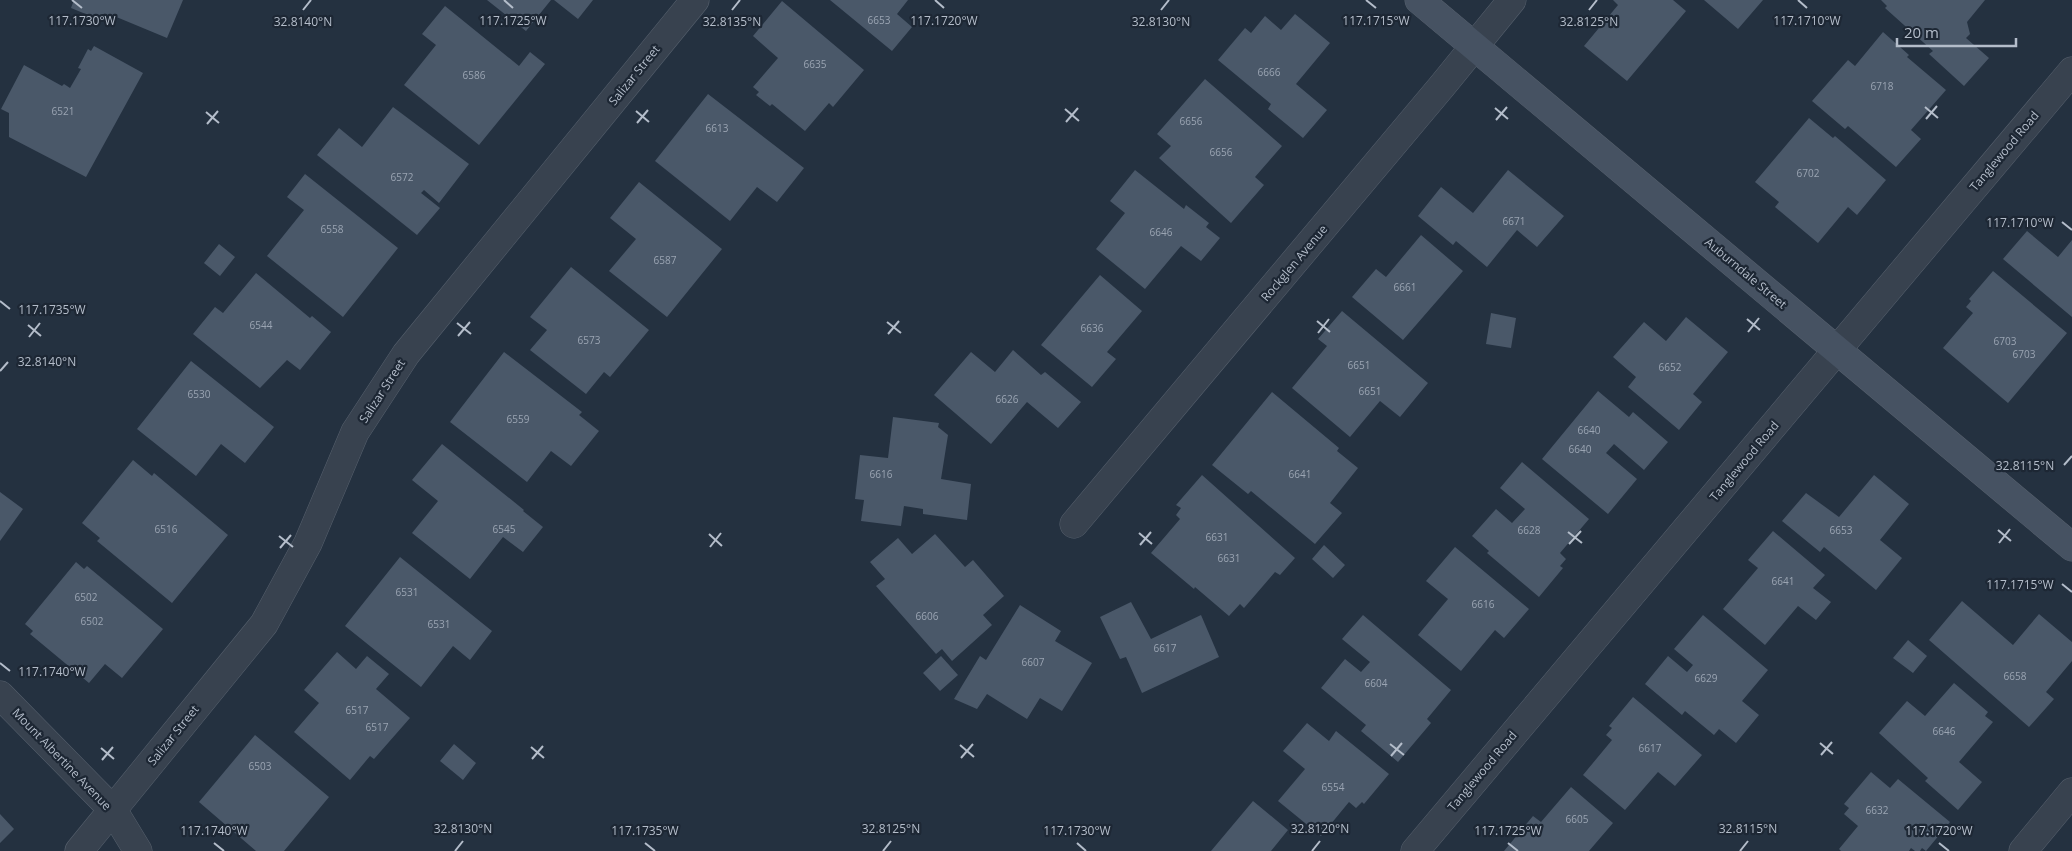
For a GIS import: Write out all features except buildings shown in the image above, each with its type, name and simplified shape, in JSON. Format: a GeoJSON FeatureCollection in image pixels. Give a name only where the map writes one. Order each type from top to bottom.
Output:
{"type":"FeatureCollection","features":[{"type":"Feature","properties":{"kind":"street","name":"Salizar Street"},"geometry":{"type":"LineString","coordinates":[[78,851],[264,624],[308,543],[356,432],[406,354],[696,0]]}},
{"type":"Feature","properties":{"kind":"street","name":"Auburndale Street"},"geometry":{"type":"LineString","coordinates":[[1420,0],[1838,349],[2072,548]]}},
{"type":"Feature","properties":{"kind":"street","name":"Rockglen Avenue"},"geometry":{"type":"LineString","coordinates":[[1074,524],[1512,0]]}},
{"type":"Feature","properties":{"kind":"street","name":"Tanglewood Road"},"geometry":{"type":"LineString","coordinates":[[1414,851],[2072,71]]}},
{"type":"Feature","properties":{"kind":"street","name":"Mount Albertine Avenue"},"geometry":{"type":"LineString","coordinates":[[0,695],[113,810],[138,851]]}},
{"type":"Feature","properties":{"kind":"street"},"geometry":{"type":"LineString","coordinates":[[2023,851],[2072,792]]}}]}
